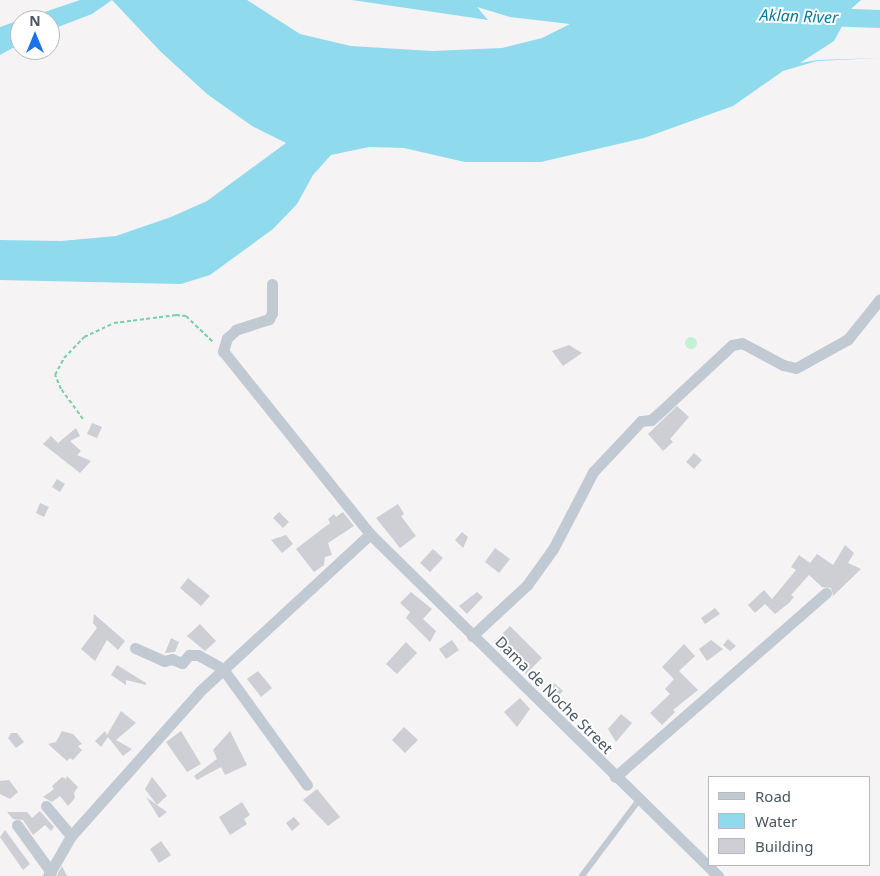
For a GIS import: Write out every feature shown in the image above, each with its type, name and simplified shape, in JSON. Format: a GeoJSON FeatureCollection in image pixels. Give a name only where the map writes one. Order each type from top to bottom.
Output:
{"type":"FeatureCollection","features":[{"type":"Feature","properties":{"kind":"street"},"geometry":{"type":"LineString","coordinates":[[222,351],[228,338],[236,330],[269,319],[272,284]]}},
{"type":"Feature","properties":{"kind":"street"},"geometry":{"type":"LineString","coordinates":[[472,636],[527,585],[552,549],[593,472],[641,421],[651,420],[732,344],[742,343],[783,365],[796,368],[848,339],[880,299]]}},
{"type":"Feature","properties":{"kind":"street","name":"Dama de Noche Street"},"geometry":{"type":"LineString","coordinates":[[222,351],[370,534],[718,876]]}},
{"type":"Feature","properties":{"kind":"street"},"geometry":{"type":"LineString","coordinates":[[17,825],[49,874],[72,836],[200,691],[370,534]]}},
{"type":"Feature","properties":{"kind":"street"},"geometry":{"type":"LineString","coordinates":[[616,777],[826,593]]}},
{"type":"Feature","properties":{"kind":"street"},"geometry":{"type":"LineString","coordinates":[[135,648],[164,661],[174,659],[182,663],[189,655],[198,655],[223,669],[307,785]]}},
{"type":"Feature","properties":{"kind":"street"},"geometry":{"type":"LineString","coordinates":[[46,806],[72,836]]}},
{"type":"Feature","properties":{"kind":"lane"},"geometry":{"type":"LineString","coordinates":[[582,876],[639,800]]}},
{"type":"Feature","properties":{"kind":"path"},"geometry":{"type":"LineString","coordinates":[[83,419],[61,389],[56,376],[64,358],[93,332],[124,321],[186,316],[222,351]]}},
{"type":"Feature","properties":{"kind":"green space"},"geometry":{"type":"Polygon","coordinates":[[[689,337],[693,337],[697,343],[693,349],[689,349],[685,345],[685,341],[689,337]]]}},
{"type":"Feature","properties":{"kind":"water"},"geometry":{"type":"Polygon","coordinates":[[[80,0],[112,0],[92,14],[60,26],[60,10],[50,10],[80,0]]]}},
{"type":"Feature","properties":{"kind":"water"},"geometry":{"type":"Polygon","coordinates":[[[112,0],[247,0],[300,34],[351,46],[432,51],[502,48],[542,38],[570,24],[510,17],[477,7],[488,20],[352,0],[861,0],[852,8],[834,41],[800,63],[818,60],[880,58],[817,61],[783,71],[733,106],[644,138],[541,162],[465,162],[404,148],[369,147],[331,155],[313,175],[297,204],[273,229],[210,275],[181,284],[0,280],[0,240],[61,241],[116,236],[171,217],[207,201],[286,143],[252,126],[207,94],[160,51],[112,0]]]}},
{"type":"Feature","properties":{"kind":"water"},"geometry":{"type":"Polygon","coordinates":[[[10,24],[10,50],[0,55],[0,27],[10,24]]]}},
{"type":"Feature","properties":{"kind":"building"},"geometry":{"type":"Polygon","coordinates":[[[569,345],[582,353],[563,366],[552,351],[569,345]]]}},
{"type":"Feature","properties":{"kind":"building"},"geometry":{"type":"Polygon","coordinates":[[[677,406],[689,417],[670,439],[673,442],[663,451],[648,434],[677,406]]]}},
{"type":"Feature","properties":{"kind":"building"},"geometry":{"type":"Polygon","coordinates":[[[92,423],[102,427],[97,438],[87,434],[92,423]]]}},
{"type":"Feature","properties":{"kind":"building"},"geometry":{"type":"Polygon","coordinates":[[[76,428],[80,436],[70,441],[81,451],[77,455],[91,461],[80,473],[43,444],[51,436],[58,443],[76,428]]]}},
{"type":"Feature","properties":{"kind":"building"},"geometry":{"type":"Polygon","coordinates":[[[694,453],[702,460],[694,469],[686,462],[694,453]]]}},
{"type":"Feature","properties":{"kind":"building"},"geometry":{"type":"Polygon","coordinates":[[[57,479],[65,484],[60,492],[52,487],[57,479]]]}},
{"type":"Feature","properties":{"kind":"building"},"geometry":{"type":"Polygon","coordinates":[[[40,503],[49,507],[44,517],[36,513],[40,503]]]}},
{"type":"Feature","properties":{"kind":"building"},"geometry":{"type":"Polygon","coordinates":[[[398,504],[404,514],[401,516],[416,536],[400,548],[376,518],[398,504]]]}},
{"type":"Feature","properties":{"kind":"building"},"geometry":{"type":"Polygon","coordinates":[[[279,512],[289,522],[283,528],[273,518],[279,512]]]}},
{"type":"Feature","properties":{"kind":"building"},"geometry":{"type":"Polygon","coordinates":[[[343,512],[354,526],[328,543],[332,555],[325,557],[324,565],[314,572],[296,549],[330,523],[328,519],[334,514],[336,517],[343,512]]]}},
{"type":"Feature","properties":{"kind":"building"},"geometry":{"type":"Polygon","coordinates":[[[462,532],[468,537],[463,548],[455,540],[462,532]]]}},
{"type":"Feature","properties":{"kind":"building"},"geometry":{"type":"Polygon","coordinates":[[[286,535],[293,544],[282,553],[271,540],[286,535]]]}},
{"type":"Feature","properties":{"kind":"building"},"geometry":{"type":"Polygon","coordinates":[[[845,545],[854,553],[848,563],[861,569],[833,596],[831,588],[822,587],[809,575],[791,595],[794,597],[789,603],[775,614],[765,604],[755,613],[748,605],[764,590],[772,599],[796,570],[791,567],[799,555],[810,563],[817,554],[833,565],[845,545]]]}},
{"type":"Feature","properties":{"kind":"building"},"geometry":{"type":"Polygon","coordinates":[[[495,548],[510,559],[499,573],[485,562],[495,548]]]}},
{"type":"Feature","properties":{"kind":"building"},"geometry":{"type":"Polygon","coordinates":[[[433,549],[443,558],[430,572],[420,563],[433,549]]]}},
{"type":"Feature","properties":{"kind":"building"},"geometry":{"type":"Polygon","coordinates":[[[188,578],[210,596],[201,606],[180,588],[188,578]]]}},
{"type":"Feature","properties":{"kind":"building"},"geometry":{"type":"Polygon","coordinates":[[[411,592],[432,609],[423,619],[436,631],[430,642],[406,618],[410,612],[400,603],[411,592]]]}},
{"type":"Feature","properties":{"kind":"building"},"geometry":{"type":"Polygon","coordinates":[[[477,592],[483,597],[467,614],[459,606],[477,592]]]}},
{"type":"Feature","properties":{"kind":"building"},"geometry":{"type":"Polygon","coordinates":[[[715,608],[720,614],[705,624],[701,618],[715,608]]]}},
{"type":"Feature","properties":{"kind":"building"},"geometry":{"type":"Polygon","coordinates":[[[94,614],[125,641],[118,650],[107,640],[95,661],[81,649],[97,628],[93,623],[94,614]]]}},
{"type":"Feature","properties":{"kind":"building"},"geometry":{"type":"Polygon","coordinates":[[[200,624],[216,641],[205,651],[187,636],[200,624]]]}},
{"type":"Feature","properties":{"kind":"building"},"geometry":{"type":"Polygon","coordinates":[[[510,626],[542,658],[526,674],[493,643],[510,626]]]}},
{"type":"Feature","properties":{"kind":"building"},"geometry":{"type":"Polygon","coordinates":[[[171,638],[179,642],[175,652],[165,653],[171,638]]]}},
{"type":"Feature","properties":{"kind":"building"},"geometry":{"type":"Polygon","coordinates":[[[728,639],[736,646],[730,651],[723,645],[728,639]]]}},
{"type":"Feature","properties":{"kind":"building"},"geometry":{"type":"Polygon","coordinates":[[[452,640],[459,650],[446,659],[439,649],[452,640]]]}},
{"type":"Feature","properties":{"kind":"building"},"geometry":{"type":"Polygon","coordinates":[[[711,640],[723,649],[707,661],[699,649],[711,640]]]}},
{"type":"Feature","properties":{"kind":"building"},"geometry":{"type":"Polygon","coordinates":[[[406,642],[417,653],[397,674],[386,664],[406,642]]]}},
{"type":"Feature","properties":{"kind":"building"},"geometry":{"type":"Polygon","coordinates":[[[684,644],[695,656],[679,671],[698,690],[673,710],[675,712],[662,725],[650,713],[670,694],[665,689],[674,679],[662,667],[684,644]]]}},
{"type":"Feature","properties":{"kind":"building"},"geometry":{"type":"Polygon","coordinates":[[[117,665],[146,683],[146,685],[126,680],[126,685],[111,675],[117,665]]]}},
{"type":"Feature","properties":{"kind":"building"},"geometry":{"type":"Polygon","coordinates":[[[258,671],[272,688],[261,697],[247,679],[258,671]]]}},
{"type":"Feature","properties":{"kind":"building"},"geometry":{"type":"Polygon","coordinates":[[[554,683],[563,691],[553,701],[545,692],[554,683]]]}},
{"type":"Feature","properties":{"kind":"building"},"geometry":{"type":"Polygon","coordinates":[[[520,698],[530,709],[517,727],[504,712],[520,698]]]}},
{"type":"Feature","properties":{"kind":"building"},"geometry":{"type":"Polygon","coordinates":[[[121,711],[136,723],[116,740],[132,749],[123,756],[108,737],[101,747],[95,741],[105,731],[107,735],[121,711]]]}},
{"type":"Feature","properties":{"kind":"building"},"geometry":{"type":"Polygon","coordinates":[[[621,714],[632,723],[616,742],[608,729],[621,714]]]}},
{"type":"Feature","properties":{"kind":"building"},"geometry":{"type":"Polygon","coordinates":[[[404,727],[418,740],[405,753],[392,740],[404,727]]]}},
{"type":"Feature","properties":{"kind":"building"},"geometry":{"type":"Polygon","coordinates":[[[62,731],[73,734],[82,744],[78,746],[82,750],[73,760],[70,758],[67,761],[48,744],[56,742],[62,731]]]}},
{"type":"Feature","properties":{"kind":"building"},"geometry":{"type":"Polygon","coordinates":[[[181,731],[201,764],[187,772],[166,742],[181,731]]]}},
{"type":"Feature","properties":{"kind":"building"},"geometry":{"type":"Polygon","coordinates":[[[230,731],[247,765],[225,775],[221,767],[197,780],[194,776],[217,759],[213,750],[230,731]]]}},
{"type":"Feature","properties":{"kind":"building"},"geometry":{"type":"Polygon","coordinates":[[[11,733],[17,733],[24,742],[16,748],[8,738],[11,733]]]}},
{"type":"Feature","properties":{"kind":"building"},"geometry":{"type":"Polygon","coordinates":[[[67,776],[78,787],[74,793],[75,798],[68,806],[60,796],[52,802],[43,797],[54,789],[52,786],[62,777],[66,779],[67,776]]]}},
{"type":"Feature","properties":{"kind":"building"},"geometry":{"type":"Polygon","coordinates":[[[152,777],[167,796],[157,805],[145,789],[152,777]]]}},
{"type":"Feature","properties":{"kind":"building"},"geometry":{"type":"Polygon","coordinates":[[[9,780],[18,792],[10,799],[0,794],[0,781],[9,780]]]}},
{"type":"Feature","properties":{"kind":"building"},"geometry":{"type":"Polygon","coordinates":[[[317,789],[340,817],[328,826],[303,800],[317,789]]]}},
{"type":"Feature","properties":{"kind":"building"},"geometry":{"type":"Polygon","coordinates":[[[146,797],[157,805],[167,812],[159,818],[146,797]]]}},
{"type":"Feature","properties":{"kind":"building"},"geometry":{"type":"Polygon","coordinates":[[[242,802],[250,815],[244,819],[247,824],[230,835],[219,817],[242,802]]]}},
{"type":"Feature","properties":{"kind":"building"},"geometry":{"type":"Polygon","coordinates":[[[40,811],[54,827],[51,831],[45,825],[33,835],[23,820],[13,819],[7,812],[27,812],[32,818],[40,811]]]}},
{"type":"Feature","properties":{"kind":"building"},"geometry":{"type":"Polygon","coordinates":[[[294,817],[300,824],[292,831],[286,823],[294,817]]]}},
{"type":"Feature","properties":{"kind":"building"},"geometry":{"type":"Polygon","coordinates":[[[5,830],[30,864],[23,870],[0,837],[5,830]]]}},
{"type":"Feature","properties":{"kind":"building"},"geometry":{"type":"Polygon","coordinates":[[[161,841],[171,855],[159,863],[150,849],[161,841]]]}},
{"type":"Feature","properties":{"kind":"building"},"geometry":{"type":"Polygon","coordinates":[[[62,866],[67,876],[57,876],[58,873],[62,866]]]}},
{"type":"Feature","properties":{"kind":"waterway","name":"Aklan River"},"geometry":{"type":"LineString","coordinates":[[824,17],[880,19]]}}]}
